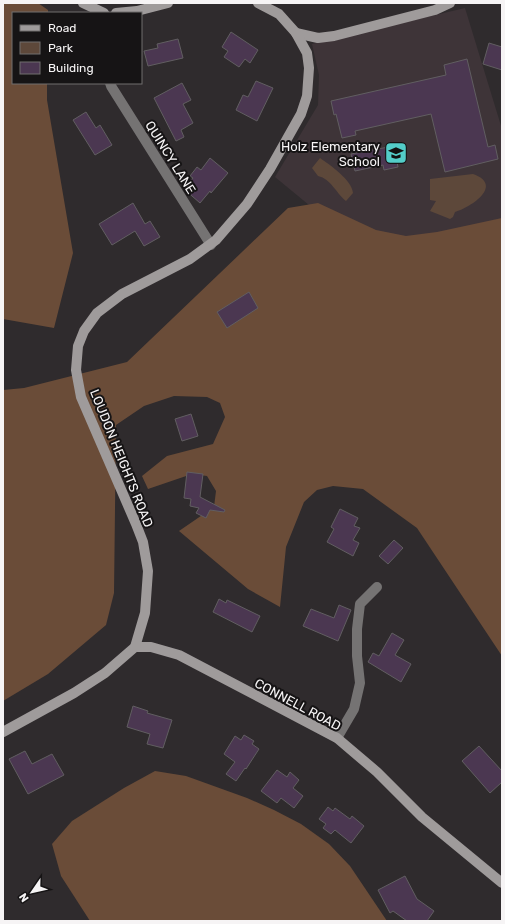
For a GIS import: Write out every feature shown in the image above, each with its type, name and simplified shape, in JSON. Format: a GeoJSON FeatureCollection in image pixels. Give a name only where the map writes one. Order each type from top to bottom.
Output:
{"type":"FeatureCollection","features":[{"type":"Feature","properties":{"kind":"street"},"geometry":{"type":"LineString","coordinates":[[84,3],[102,12]]}},
{"type":"Feature","properties":{"kind":"street"},"geometry":{"type":"LineString","coordinates":[[126,12],[137,11],[168,3]]}},
{"type":"Feature","properties":{"kind":"street","name":"LOUDON HEIGHTS ROAD"},"geometry":{"type":"LineString","coordinates":[[135,647],[144,613],[147,585],[148,571],[143,542],[81,397],[76,370],[78,346],[84,331],[97,313],[122,294],[190,259],[211,245],[247,204],[270,169],[301,114],[307,96],[310,68],[307,53],[296,33],[279,14],[258,3]]}},
{"type":"Feature","properties":{"kind":"street"},"geometry":{"type":"LineString","coordinates":[[296,33],[318,38],[334,36],[435,10],[450,3]]}},
{"type":"Feature","properties":{"kind":"street","name":"QUINCY LANE"},"geometry":{"type":"LineString","coordinates":[[110,84],[211,245]]}},
{"type":"Feature","properties":{"kind":"street"},"geometry":{"type":"LineString","coordinates":[[337,738],[354,709],[360,683],[357,656],[357,630],[360,604],[377,587]]}},
{"type":"Feature","properties":{"kind":"street"},"geometry":{"type":"LineString","coordinates":[[3,732],[105,674],[135,647]]}},
{"type":"Feature","properties":{"kind":"street","name":"CONNELL ROAD"},"geometry":{"type":"LineString","coordinates":[[135,647],[151,647],[179,655],[337,738],[377,772],[422,816],[502,883]]}},
{"type":"Feature","properties":{"kind":"shaded area"},"geometry":{"type":"Polygon","coordinates":[[[3,3],[38,3],[48,10],[48,12],[12,12],[12,84],[47,84],[47,100],[73,253],[54,328],[3,319],[3,3]]]}},
{"type":"Feature","properties":{"kind":"shaded area","name":"Holz Elementary School"},"geometry":{"type":"Polygon","coordinates":[[[465,8],[502,129],[502,222],[377,261],[275,177],[318,105],[319,75],[312,44],[465,8]]]}},
{"type":"Feature","properties":{"kind":"shaded area"},"geometry":{"type":"Polygon","coordinates":[[[318,203],[376,230],[406,236],[437,232],[502,218],[502,656],[417,528],[363,489],[333,486],[317,490],[304,502],[286,547],[280,607],[248,589],[179,531],[214,507],[216,491],[207,476],[192,474],[148,489],[142,476],[167,456],[213,444],[225,417],[220,403],[207,397],[174,396],[144,406],[116,425],[114,593],[106,625],[48,674],[3,701],[3,390],[24,388],[127,362],[288,208],[318,203]]]}},
{"type":"Feature","properties":{"kind":"shaded area"},"geometry":{"type":"Polygon","coordinates":[[[155,771],[186,776],[247,798],[301,824],[329,844],[350,866],[387,921],[90,921],[61,876],[52,844],[72,821],[124,788],[155,771]]]}},
{"type":"Feature","properties":{"kind":"green space"},"geometry":{"type":"Polygon","coordinates":[[[320,158],[340,173],[349,183],[353,193],[346,201],[330,183],[318,176],[312,168],[320,158]]]}},
{"type":"Feature","properties":{"kind":"green space"},"geometry":{"type":"Polygon","coordinates":[[[473,174],[482,179],[486,184],[485,190],[476,201],[455,212],[453,217],[450,219],[430,211],[436,201],[430,200],[430,179],[473,174]]]}},
{"type":"Feature","properties":{"kind":"building"},"geometry":{"type":"Polygon","coordinates":[[[231,32],[258,50],[250,63],[245,59],[239,67],[224,57],[228,51],[222,47],[231,32]]]}},
{"type":"Feature","properties":{"kind":"building"},"geometry":{"type":"Polygon","coordinates":[[[178,39],[183,58],[148,66],[144,51],[158,48],[157,44],[178,39]]]}},
{"type":"Feature","properties":{"kind":"building"},"geometry":{"type":"Polygon","coordinates":[[[489,43],[502,47],[502,70],[483,64],[489,43]]]}},
{"type":"Feature","properties":{"kind":"building"},"geometry":{"type":"Polygon","coordinates":[[[467,59],[488,147],[495,145],[498,159],[445,172],[431,114],[355,131],[356,135],[342,138],[331,101],[446,75],[444,65],[467,59]]]}},
{"type":"Feature","properties":{"kind":"building"},"geometry":{"type":"Polygon","coordinates":[[[256,81],[273,88],[257,121],[236,110],[243,95],[248,97],[256,81]]]}},
{"type":"Feature","properties":{"kind":"building"},"geometry":{"type":"Polygon","coordinates":[[[182,83],[191,100],[183,104],[193,123],[181,130],[184,137],[176,141],[154,98],[182,83]]]}},
{"type":"Feature","properties":{"kind":"building"},"geometry":{"type":"Polygon","coordinates":[[[86,112],[96,128],[100,125],[112,145],[95,155],[73,120],[86,112]]]}},
{"type":"Feature","properties":{"kind":"building"},"geometry":{"type":"Polygon","coordinates":[[[394,146],[398,167],[384,170],[383,165],[355,171],[351,154],[394,146]]]}},
{"type":"Feature","properties":{"kind":"building"},"geometry":{"type":"Polygon","coordinates":[[[210,158],[228,173],[211,193],[210,191],[200,203],[184,189],[193,178],[190,176],[197,167],[201,170],[210,158]]]}},
{"type":"Feature","properties":{"kind":"building"},"geometry":{"type":"Polygon","coordinates":[[[133,203],[145,224],[150,221],[160,237],[144,246],[135,231],[112,245],[99,224],[133,203]]]}},
{"type":"Feature","properties":{"kind":"building"},"geometry":{"type":"Polygon","coordinates":[[[249,292],[258,308],[227,328],[217,312],[249,292]]]}},
{"type":"Feature","properties":{"kind":"building"},"geometry":{"type":"Polygon","coordinates":[[[191,414],[198,436],[182,441],[175,419],[191,414]]]}},
{"type":"Feature","properties":{"kind":"building"},"geometry":{"type":"Polygon","coordinates":[[[187,472],[203,474],[200,497],[225,510],[224,512],[210,510],[206,518],[196,513],[199,508],[190,506],[191,499],[184,498],[187,472]]]}},
{"type":"Feature","properties":{"kind":"building"},"geometry":{"type":"Polygon","coordinates":[[[340,509],[358,518],[354,526],[360,528],[353,540],[359,543],[353,556],[327,542],[334,529],[331,527],[340,509]]]}},
{"type":"Feature","properties":{"kind":"building"},"geometry":{"type":"Polygon","coordinates":[[[394,540],[403,548],[388,564],[379,556],[394,540]]]}},
{"type":"Feature","properties":{"kind":"building"},"geometry":{"type":"Polygon","coordinates":[[[219,599],[226,603],[227,600],[260,616],[252,632],[213,612],[219,599]]]}},
{"type":"Feature","properties":{"kind":"building"},"geometry":{"type":"Polygon","coordinates":[[[339,605],[351,610],[338,641],[303,626],[311,609],[334,618],[339,605]]]}},
{"type":"Feature","properties":{"kind":"building"},"geometry":{"type":"Polygon","coordinates":[[[392,633],[404,640],[395,655],[411,664],[401,682],[368,662],[373,653],[379,656],[392,633]]]}},
{"type":"Feature","properties":{"kind":"building"},"geometry":{"type":"Polygon","coordinates":[[[133,706],[148,711],[147,713],[172,720],[163,748],[147,744],[150,734],[127,727],[133,706]]]}},
{"type":"Feature","properties":{"kind":"building"},"geometry":{"type":"Polygon","coordinates":[[[244,735],[254,741],[252,744],[259,749],[236,781],[226,774],[235,762],[224,754],[235,736],[241,740],[244,735]]]}},
{"type":"Feature","properties":{"kind":"building"},"geometry":{"type":"Polygon","coordinates":[[[479,746],[502,771],[502,782],[490,793],[462,761],[479,746]]]}},
{"type":"Feature","properties":{"kind":"building"},"geometry":{"type":"Polygon","coordinates":[[[25,751],[32,764],[52,754],[64,775],[28,794],[9,759],[25,751]]]}},
{"type":"Feature","properties":{"kind":"building"},"geometry":{"type":"Polygon","coordinates":[[[277,770],[287,777],[290,772],[299,780],[293,788],[303,796],[294,808],[281,798],[277,803],[261,791],[277,770]]]}},
{"type":"Feature","properties":{"kind":"building"},"geometry":{"type":"Polygon","coordinates":[[[328,807],[333,811],[335,808],[350,819],[352,816],[364,826],[351,843],[335,830],[331,834],[323,828],[326,824],[319,819],[328,807]]]}},
{"type":"Feature","properties":{"kind":"building"},"geometry":{"type":"Polygon","coordinates":[[[405,876],[417,899],[434,911],[427,921],[407,921],[393,911],[390,913],[378,890],[405,876]]]}},
{"type":"Feature","properties":{"kind":"place","name":"Holz Elementary School"},"geometry":{"type":"Point","coordinates":[396,153]}}]}
